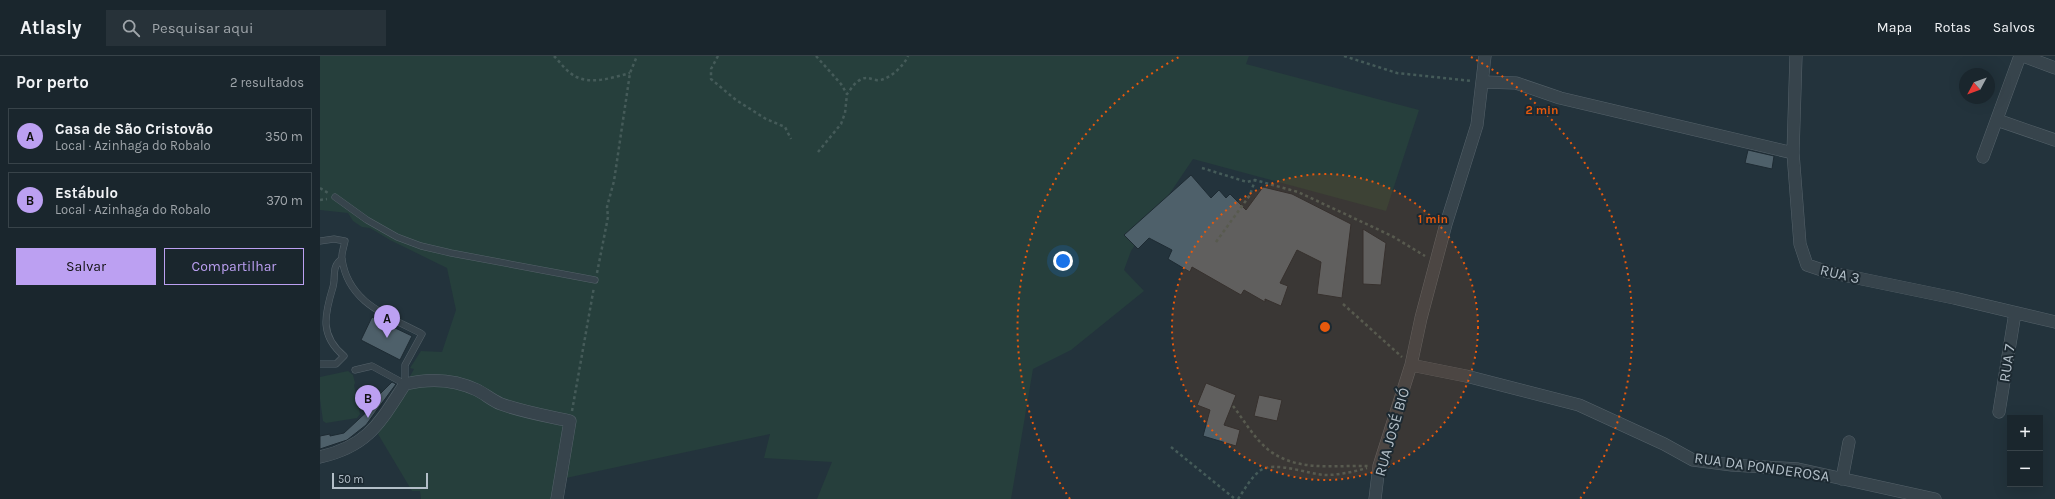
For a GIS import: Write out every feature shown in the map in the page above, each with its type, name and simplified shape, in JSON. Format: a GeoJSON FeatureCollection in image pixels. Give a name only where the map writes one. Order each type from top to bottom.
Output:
{"type":"FeatureCollection","features":[{"type":"Feature","properties":{"kind":"street","name":"RUA JOSÉ BIÓ"},"geometry":{"type":"LineString","coordinates":[[1375,499],[1379,466],[1411,365],[1436,262],[1477,125],[1484,56]]}},
{"type":"Feature","properties":{"kind":"street","name":"RUA 3"},"geometry":{"type":"LineString","coordinates":[[1796,56],[1793,153],[1800,244],[1807,265],[1828,272],[1954,298],[2055,322]]}},
{"type":"Feature","properties":{"kind":"street"},"geometry":{"type":"LineString","coordinates":[[1983,157],[2022,56],[2055,68]]}},
{"type":"Feature","properties":{"kind":"street"},"geometry":{"type":"LineString","coordinates":[[1482,82],[1516,83],[1560,98],[1793,153]]}},
{"type":"Feature","properties":{"kind":"street"},"geometry":{"type":"LineString","coordinates":[[1997,120],[2055,140]]}},
{"type":"Feature","properties":{"kind":"street","name":"RUA 7"},"geometry":{"type":"LineString","coordinates":[[1999,412],[2015,313]]}},
{"type":"Feature","properties":{"kind":"street","name":"RUA DA PONDEROSA"},"geometry":{"type":"LineString","coordinates":[[1411,365],[1466,376],[1579,405],[1664,444],[1693,460],[1732,465],[1798,469],[1935,499]]}},
{"type":"Feature","properties":{"kind":"street"},"geometry":{"type":"LineString","coordinates":[[320,457],[338,453],[362,440],[376,428],[405,384],[416,381],[451,381],[477,390],[500,403],[532,413],[570,421],[557,499]]}},
{"type":"Feature","properties":{"kind":"street"},"geometry":{"type":"LineString","coordinates":[[1842,479],[1849,442]]}},
{"type":"Feature","properties":{"kind":"lane"},"geometry":{"type":"LineString","coordinates":[[336,198],[367,220],[397,237],[421,246],[595,280]]}},
{"type":"Feature","properties":{"kind":"lane"},"geometry":{"type":"LineString","coordinates":[[320,241],[334,239],[345,241],[342,259],[352,287],[366,304],[422,334],[405,365],[405,384],[372,366],[355,370]]}},
{"type":"Feature","properties":{"kind":"lane"},"geometry":{"type":"LineString","coordinates":[[320,364],[336,364],[344,356],[328,344],[322,323],[326,304],[334,286],[334,268],[342,259]]}},
{"type":"Feature","properties":{"kind":"path"},"geometry":{"type":"LineString","coordinates":[[554,56],[570,74],[592,81],[609,79],[630,73]]}},
{"type":"Feature","properties":{"kind":"path"},"geometry":{"type":"LineString","coordinates":[[570,421],[595,280],[608,217],[608,207],[614,181],[630,73],[637,56]]}},
{"type":"Feature","properties":{"kind":"path"},"geometry":{"type":"LineString","coordinates":[[718,56],[711,69],[711,79],[736,100],[766,119],[785,127],[791,139]]}},
{"type":"Feature","properties":{"kind":"path"},"geometry":{"type":"LineString","coordinates":[[816,56],[841,84],[847,94]]}},
{"type":"Feature","properties":{"kind":"path"},"geometry":{"type":"LineString","coordinates":[[818,152],[841,124],[845,113],[847,94],[860,80],[867,77],[877,81],[886,78],[896,71],[908,56]]}},
{"type":"Feature","properties":{"kind":"path"},"geometry":{"type":"LineString","coordinates":[[1344,56],[1397,73],[1482,82]]}},
{"type":"Feature","properties":{"kind":"path"},"geometry":{"type":"LineString","coordinates":[[1202,168],[1247,182],[1255,180],[1304,195],[1392,236],[1436,262]]}},
{"type":"Feature","properties":{"kind":"path"},"geometry":{"type":"LineString","coordinates":[[1216,242],[1250,195],[1255,180]]}},
{"type":"Feature","properties":{"kind":"path"},"geometry":{"type":"LineString","coordinates":[[1343,304],[1411,365]]}},
{"type":"Feature","properties":{"kind":"path"},"geometry":{"type":"LineString","coordinates":[[1234,406],[1260,442],[1269,451],[1280,458],[1303,465],[1340,468],[1379,466]]}},
{"type":"Feature","properties":{"kind":"path"},"geometry":{"type":"LineString","coordinates":[[1171,447],[1235,499]]}},
{"type":"Feature","properties":{"kind":"path"},"geometry":{"type":"LineString","coordinates":[[1238,499],[1257,474],[1262,470],[1275,466],[1330,475],[1379,466]]}},
{"type":"Feature","properties":{"kind":"green space"},"geometry":{"type":"Polygon","coordinates":[[[320,56],[1249,56],[1246,64],[1419,110],[1386,211],[1193,159],[1131,251],[1124,270],[1144,291],[1071,350],[1033,369],[1011,499],[817,499],[832,462],[764,458],[770,434],[566,478],[553,499],[421,499],[420,491],[412,491],[378,434],[414,369],[410,368],[421,351],[442,352],[456,310],[447,268],[390,240],[370,228],[362,227],[353,221],[348,213],[320,210],[320,56]]]}},
{"type":"Feature","properties":{"kind":"green space"},"geometry":{"type":"Polygon","coordinates":[[[348,371],[353,375],[360,414],[357,418],[326,423],[323,421],[320,399],[320,377],[348,371]]]}},
{"type":"Feature","properties":{"kind":"building"},"geometry":{"type":"Polygon","coordinates":[[[1748,150],[1774,156],[1772,169],[1745,163],[1748,150]]]}},
{"type":"Feature","properties":{"kind":"building"},"geometry":{"type":"Polygon","coordinates":[[[1191,175],[1211,198],[1219,190],[1226,198],[1230,194],[1246,210],[1263,187],[1292,194],[1351,224],[1342,298],[1317,294],[1321,262],[1297,250],[1280,283],[1288,286],[1281,306],[1265,299],[1265,302],[1244,290],[1241,295],[1192,267],[1190,272],[1168,259],[1172,250],[1149,238],[1138,249],[1124,235],[1191,175]]]}},
{"type":"Feature","properties":{"kind":"building"},"geometry":{"type":"Polygon","coordinates":[[[1363,229],[1386,243],[1381,285],[1363,284],[1363,229]]]}},
{"type":"Feature","properties":{"kind":"building"},"geometry":{"type":"Polygon","coordinates":[[[372,317],[412,336],[400,360],[361,340],[372,317]]]}},
{"type":"Feature","properties":{"kind":"building"},"geometry":{"type":"Polygon","coordinates":[[[392,382],[396,384],[366,425],[347,440],[320,449],[320,436],[330,434],[330,436],[344,433],[373,406],[371,403],[392,382]]]}},
{"type":"Feature","properties":{"kind":"building"},"geometry":{"type":"Polygon","coordinates":[[[1206,383],[1236,395],[1224,425],[1240,430],[1236,446],[1203,436],[1210,410],[1197,405],[1206,383]]]}},
{"type":"Feature","properties":{"kind":"building"},"geometry":{"type":"Polygon","coordinates":[[[1259,395],[1282,400],[1277,421],[1254,416],[1259,395]]]}},
{"type":"Feature","properties":{"kind":"place","name":"Casa de São Cristovão"},"geometry":{"type":"Point","coordinates":[387,338]}},
{"type":"Feature","properties":{"kind":"place","name":"Estábulo"},"geometry":{"type":"Point","coordinates":[368,418]}}]}
